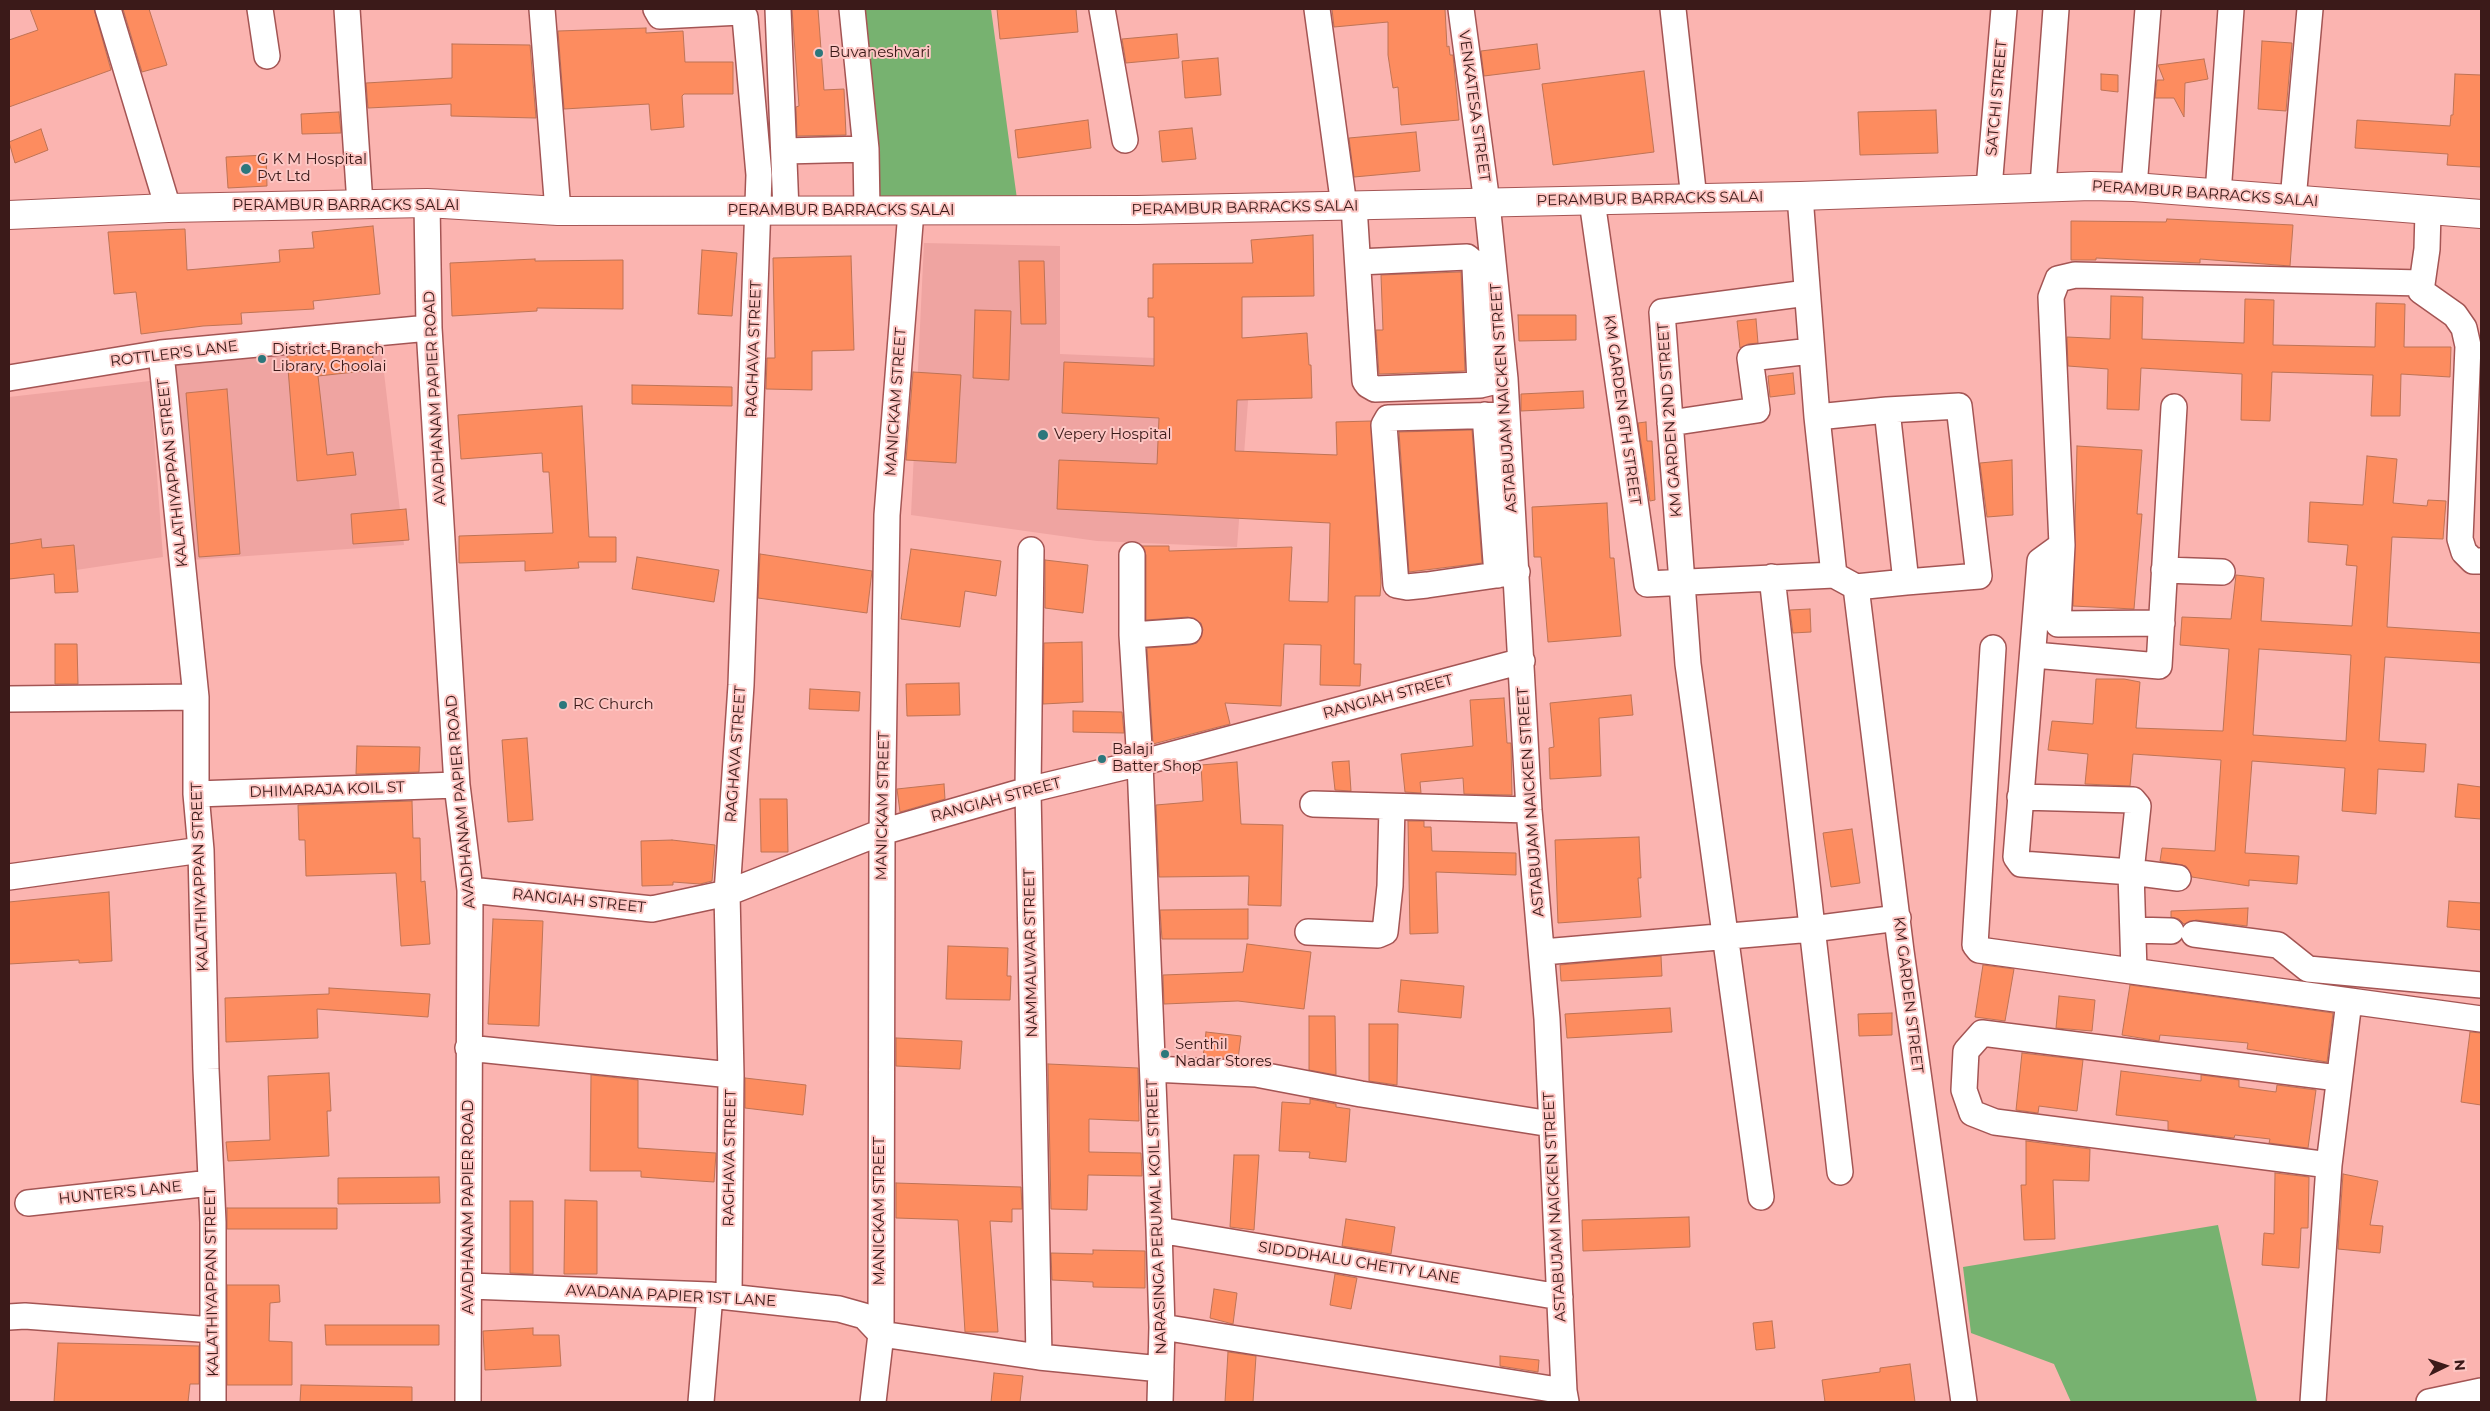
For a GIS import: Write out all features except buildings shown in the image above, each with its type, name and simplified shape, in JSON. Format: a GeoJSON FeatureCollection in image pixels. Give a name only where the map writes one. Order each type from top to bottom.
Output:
{"type":"FeatureCollection","features":[{"type":"Feature","properties":{"kind":"main road","name":"PERAMBUR BARRACKS SALAI"},"geometry":{"type":"LineString","coordinates":[[9,215],[168,208],[427,203],[558,212],[1137,210],[1800,196],[2043,186],[2134,187],[2481,214]]}},
{"type":"Feature","properties":{"kind":"street"},"geometry":{"type":"LineString","coordinates":[[108,9],[168,208]]}},
{"type":"Feature","properties":{"kind":"street"},"geometry":{"type":"LineString","coordinates":[[260,9],[267,56]]}},
{"type":"Feature","properties":{"kind":"street"},"geometry":{"type":"LineString","coordinates":[[347,9],[360,204]]}},
{"type":"Feature","properties":{"kind":"street"},"geometry":{"type":"LineString","coordinates":[[542,9],[558,212]]}},
{"type":"Feature","properties":{"kind":"street","name":"RAGHAVA STREET"},"geometry":{"type":"LineString","coordinates":[[656,9],[660,16],[741,12],[746,18],[759,175],[741,685],[727,892],[731,1075],[719,1296],[701,1402]]}},
{"type":"Feature","properties":{"kind":"street"},"geometry":{"type":"LineString","coordinates":[[778,9],[786,211]]}},
{"type":"Feature","properties":{"kind":"street"},"geometry":{"type":"LineString","coordinates":[[852,9],[866,149],[867,211]]}},
{"type":"Feature","properties":{"kind":"street"},"geometry":{"type":"LineString","coordinates":[[1102,9],[1125,140]]}},
{"type":"Feature","properties":{"kind":"street"},"geometry":{"type":"LineString","coordinates":[[1317,9],[1358,262],[1365,381],[1375,389],[1480,385],[1505,379]]}},
{"type":"Feature","properties":{"kind":"street","name":"VENKATESA STREET"},"geometry":{"type":"LineString","coordinates":[[1461,9],[1487,203]]}},
{"type":"Feature","properties":{"kind":"street"},"geometry":{"type":"LineString","coordinates":[[1673,9],[1694,198]]}},
{"type":"Feature","properties":{"kind":"street","name":"SATCHI STREET"},"geometry":{"type":"LineString","coordinates":[[1990,188],[2004,9]]}},
{"type":"Feature","properties":{"kind":"street"},"geometry":{"type":"LineString","coordinates":[[2043,186],[2056,9]]}},
{"type":"Feature","properties":{"kind":"street"},"geometry":{"type":"LineString","coordinates":[[2134,187],[2148,9]]}},
{"type":"Feature","properties":{"kind":"street"},"geometry":{"type":"LineString","coordinates":[[2218,194],[2231,9]]}},
{"type":"Feature","properties":{"kind":"street"},"geometry":{"type":"LineString","coordinates":[[2293,200],[2310,9]]}},
{"type":"Feature","properties":{"kind":"street"},"geometry":{"type":"LineString","coordinates":[[784,151],[866,149]]}},
{"type":"Feature","properties":{"kind":"street"},"geometry":{"type":"LineString","coordinates":[[1800,196],[1811,351],[1834,575]]}},
{"type":"Feature","properties":{"kind":"street","name":"KM GARDEN 6TH STREET"},"geometry":{"type":"LineString","coordinates":[[1592,200],[1647,584],[1682,584]]}},
{"type":"Feature","properties":{"kind":"street","name":"AVADHANAM PAPIER ROAD"},"geometry":{"type":"LineString","coordinates":[[427,203],[429,328],[457,785],[470,890],[468,1048],[470,1286],[468,1402]]}},
{"type":"Feature","properties":{"kind":"street","name":"ASTABUJAM NAICKEN STREET"},"geometry":{"type":"LineString","coordinates":[[1487,203],[1505,379],[1496,415],[1507,574],[1522,661],[1529,810],[1542,952],[1565,1397]]}},
{"type":"Feature","properties":{"kind":"street","name":"MANICKAM STREET"},"geometry":{"type":"LineString","coordinates":[[873,1402],[881,1334],[882,832],[887,515],[911,211]]}},
{"type":"Feature","properties":{"kind":"street"},"geometry":{"type":"LineString","coordinates":[[2428,211],[2427,249],[2420,291],[2454,315],[2464,328],[2468,346],[2460,539],[2464,552],[2473,561],[2481,561]]}},
{"type":"Feature","properties":{"kind":"street"},"geometry":{"type":"LineString","coordinates":[[1358,262],[1467,257],[1473,262],[1475,266],[1480,385]]}},
{"type":"Feature","properties":{"kind":"street"},"geometry":{"type":"LineString","coordinates":[[2162,623],[2058,624],[2062,546],[2052,297],[2058,279],[2075,276],[2422,283]]}},
{"type":"Feature","properties":{"kind":"street","name":"KM GARDEN 2ND STREET"},"geometry":{"type":"LineString","coordinates":[[1761,1197],[1688,664],[1662,312],[1807,293]]}},
{"type":"Feature","properties":{"kind":"street","name":"ROTTLER'S LANE"},"geometry":{"type":"LineString","coordinates":[[9,378],[161,353],[429,328]]}},
{"type":"Feature","properties":{"kind":"street"},"geometry":{"type":"LineString","coordinates":[[1670,423],[1757,410],[1750,358],[1811,351]]}},
{"type":"Feature","properties":{"kind":"street","name":"KALATHIYAPPAN STREET"},"geometry":{"type":"LineString","coordinates":[[161,353],[196,697],[196,794],[201,850],[206,1069],[214,1222],[213,1402]]}},
{"type":"Feature","properties":{"kind":"street"},"geometry":{"type":"LineString","coordinates":[[1682,584],[1772,577],[1834,575],[1856,587],[1979,576],[1959,406],[1817,416]]}},
{"type":"Feature","properties":{"kind":"street"},"geometry":{"type":"LineString","coordinates":[[2034,655],[2159,666],[2174,407]]}},
{"type":"Feature","properties":{"kind":"street"},"geometry":{"type":"LineString","coordinates":[[1887,410],[1906,582]]}},
{"type":"Feature","properties":{"kind":"street"},"geometry":{"type":"LineString","coordinates":[[1496,415],[1395,418],[1385,420],[1394,572],[1396,585],[1406,588],[1507,574]]}},
{"type":"Feature","properties":{"kind":"street"},"geometry":{"type":"LineString","coordinates":[[2062,546],[2040,560],[2034,655],[2020,796],[2017,862],[2021,864],[2131,872],[2178,878]]}},
{"type":"Feature","properties":{"kind":"street","name":"NAMMALWAR STREET"},"geometry":{"type":"LineString","coordinates":[[1031,550],[1028,790],[1039,1357]]}},
{"type":"Feature","properties":{"kind":"street","name":"NARASINGA PERUMAL KOIL STREET"},"geometry":{"type":"LineString","coordinates":[[1132,555],[1132,635],[1140,763],[1159,1230],[1162,1327],[1160,1402]]}},
{"type":"Feature","properties":{"kind":"street"},"geometry":{"type":"LineString","coordinates":[[2164,570],[2222,572]]}},
{"type":"Feature","properties":{"kind":"street"},"geometry":{"type":"LineString","coordinates":[[1772,577],[1840,1172]]}},
{"type":"Feature","properties":{"kind":"street","name":"KM GARDEN STREET"},"geometry":{"type":"LineString","coordinates":[[1856,587],[1898,918],[1964,1402]]}},
{"type":"Feature","properties":{"kind":"street"},"geometry":{"type":"LineString","coordinates":[[1132,635],[1189,631]]}},
{"type":"Feature","properties":{"kind":"street"},"geometry":{"type":"LineString","coordinates":[[1993,648],[1975,945],[1979,950],[2481,1019]]}},
{"type":"Feature","properties":{"kind":"street","name":"RANGIAH STREET"},"geometry":{"type":"LineString","coordinates":[[470,890],[652,909],[727,892],[882,832],[1028,790],[1140,763],[1522,661]]}},
{"type":"Feature","properties":{"kind":"street"},"geometry":{"type":"LineString","coordinates":[[9,699],[196,697]]}},
{"type":"Feature","properties":{"kind":"street","name":"DHIMARAJA KOIL ST"},"geometry":{"type":"LineString","coordinates":[[196,794],[457,785]]}},
{"type":"Feature","properties":{"kind":"street"},"geometry":{"type":"LineString","coordinates":[[2020,796],[2136,802],[2138,806],[2131,872],[2134,971]]}},
{"type":"Feature","properties":{"kind":"street"},"geometry":{"type":"LineString","coordinates":[[1312,804],[1529,810]]}},
{"type":"Feature","properties":{"kind":"street"},"geometry":{"type":"LineString","coordinates":[[1308,932],[1378,934],[1385,932],[1387,928],[1390,886],[1392,807]]}},
{"type":"Feature","properties":{"kind":"street"},"geometry":{"type":"LineString","coordinates":[[9,877],[201,850]]}},
{"type":"Feature","properties":{"kind":"street"},"geometry":{"type":"LineString","coordinates":[[1542,952],[1812,929],[1898,918]]}},
{"type":"Feature","properties":{"kind":"street"},"geometry":{"type":"LineString","coordinates":[[2134,930],[2183,933],[2278,945],[2308,969],[2481,985]]}},
{"type":"Feature","properties":{"kind":"street"},"geometry":{"type":"LineString","coordinates":[[2313,1402],[2329,1165],[2338,1078],[2349,1001]]}},
{"type":"Feature","properties":{"kind":"street"},"geometry":{"type":"LineString","coordinates":[[2329,1165],[1995,1122],[1972,1113],[1964,1090],[1966,1051],[1982,1034],[2338,1078]]}},
{"type":"Feature","properties":{"kind":"street"},"geometry":{"type":"LineString","coordinates":[[468,1048],[731,1075]]}},
{"type":"Feature","properties":{"kind":"street"},"geometry":{"type":"LineString","coordinates":[[1152,1069],[1256,1074],[1361,1094],[1551,1124]]}},
{"type":"Feature","properties":{"kind":"street","name":"HUNTER'S LANE"},"geometry":{"type":"LineString","coordinates":[[28,1203],[211,1183]]}},
{"type":"Feature","properties":{"kind":"street","name":"SIDDDHALU CHETTY LANE"},"geometry":{"type":"LineString","coordinates":[[1159,1230],[1560,1296]]}},
{"type":"Feature","properties":{"kind":"street","name":"AVADANA PAPIER 1ST LANE"},"geometry":{"type":"LineString","coordinates":[[470,1286],[719,1296],[839,1309],[864,1316],[881,1334]]}},
{"type":"Feature","properties":{"kind":"street"},"geometry":{"type":"LineString","coordinates":[[9,1317],[25,1316],[213,1330]]}},
{"type":"Feature","properties":{"kind":"street"},"geometry":{"type":"LineString","coordinates":[[1162,1327],[1565,1397]]}},
{"type":"Feature","properties":{"kind":"street"},"geometry":{"type":"LineString","coordinates":[[881,1334],[1039,1357],[1161,1369]]}},
{"type":"Feature","properties":{"kind":"street"},"geometry":{"type":"LineString","coordinates":[[2429,1402],[2481,1391]]}},
{"type":"Feature","properties":{"kind":"shaded area"},"geometry":{"type":"Polygon","coordinates":[[[924,243],[1060,246],[1060,354],[1251,362],[1237,547],[1097,541],[911,515],[924,243]]]}},
{"type":"Feature","properties":{"kind":"shaded area"},"geometry":{"type":"Polygon","coordinates":[[[380,338],[404,545],[191,560],[168,360],[380,338]]]}},
{"type":"Feature","properties":{"kind":"shaded area"},"geometry":{"type":"Polygon","coordinates":[[[150,381],[163,557],[9,580],[9,397],[150,381]]]}},
{"type":"Feature","properties":{"kind":"green space"},"geometry":{"type":"Polygon","coordinates":[[[852,9],[991,9],[1017,199],[865,199],[852,9]]]}},
{"type":"Feature","properties":{"kind":"green space"},"geometry":{"type":"Polygon","coordinates":[[[2218,1225],[2257,1402],[2071,1402],[2054,1364],[1971,1333],[1963,1267],[2218,1225]]]}},
{"type":"Feature","properties":{"kind":"place","name":"Buvaneshvari"},"geometry":{"type":"Point","coordinates":[819,53]}},
{"type":"Feature","properties":{"kind":"place","name":"G K M Hospital Pvt Ltd"},"geometry":{"type":"Point","coordinates":[246,169]}},
{"type":"Feature","properties":{"kind":"place","name":"District Branch Library, Choolai"},"geometry":{"type":"Point","coordinates":[262,359]}},
{"type":"Feature","properties":{"kind":"place","name":"Vepery Hospital"},"geometry":{"type":"Point","coordinates":[1043,435]}},
{"type":"Feature","properties":{"kind":"place","name":"RC Church"},"geometry":{"type":"Point","coordinates":[563,705]}},
{"type":"Feature","properties":{"kind":"place","name":"Balaji Batter Shop"},"geometry":{"type":"Point","coordinates":[1102,759]}},
{"type":"Feature","properties":{"kind":"place","name":"Senthil Nadar Stores"},"geometry":{"type":"Point","coordinates":[1165,1054]}}]}
